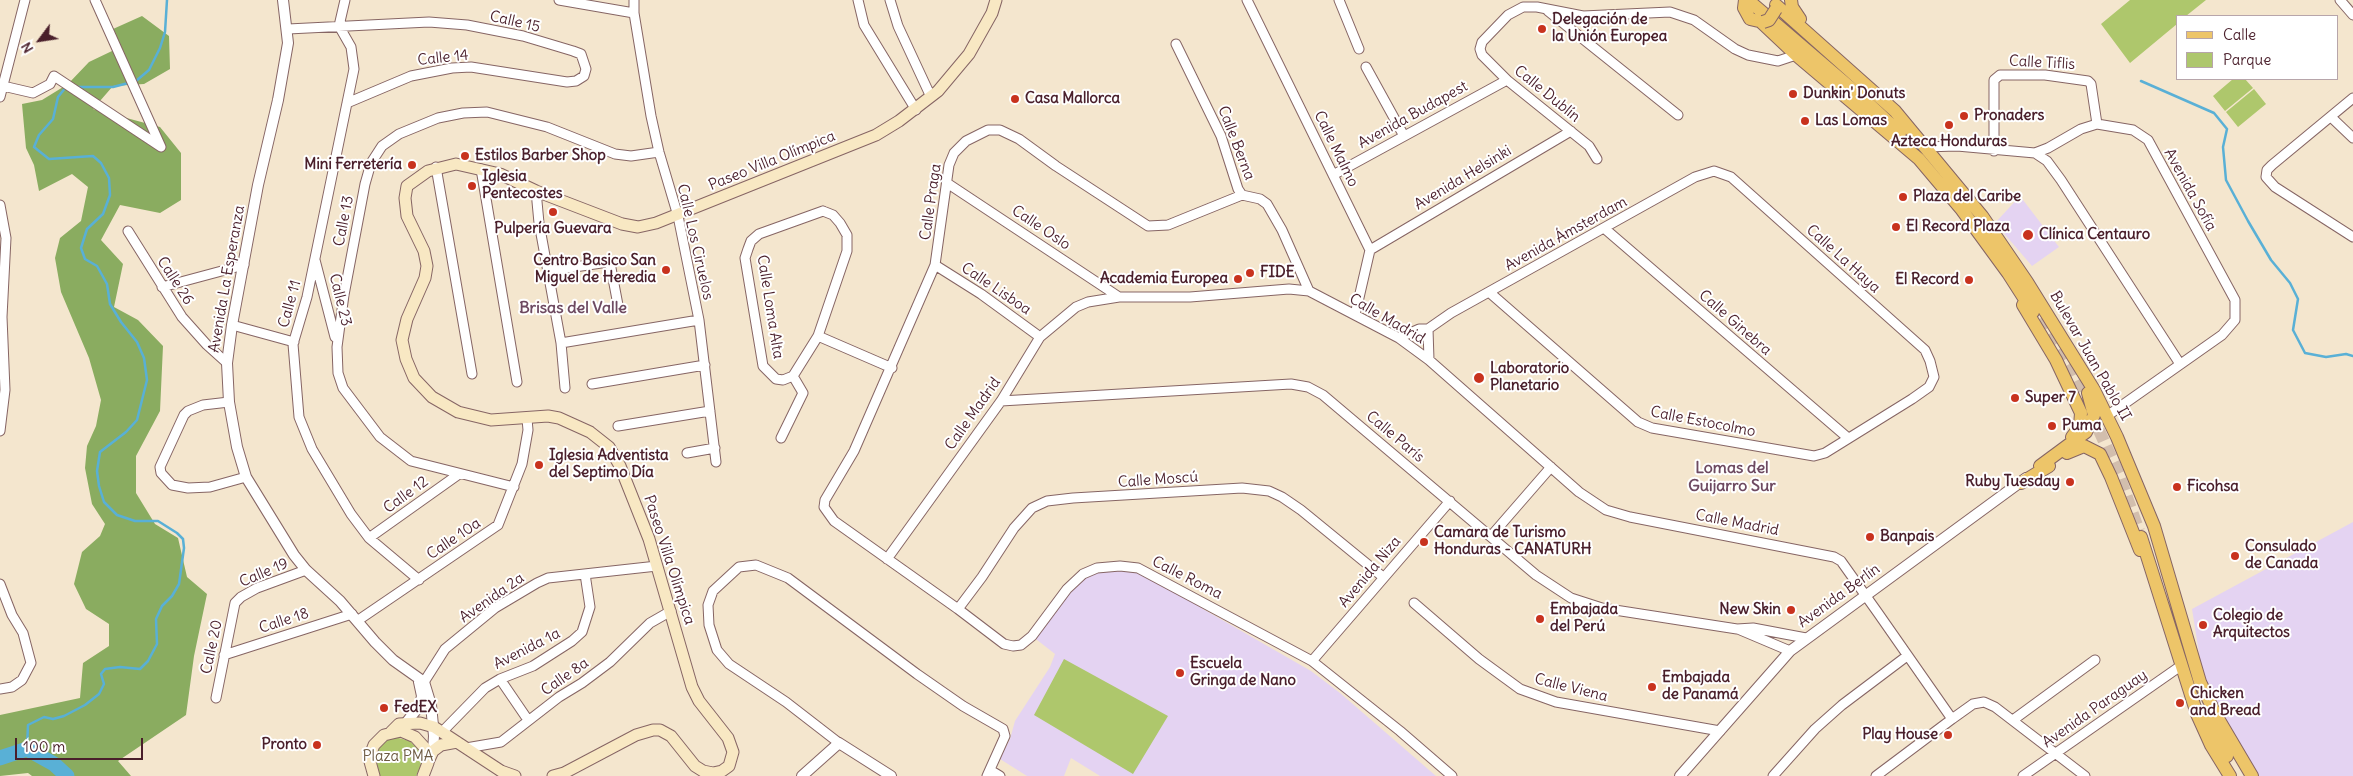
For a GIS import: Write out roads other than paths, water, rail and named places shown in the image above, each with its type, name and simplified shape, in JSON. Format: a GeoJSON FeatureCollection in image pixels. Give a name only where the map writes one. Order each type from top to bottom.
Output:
{"type":"FeatureCollection","features":[{"type":"Feature","properties":{"kind":"main road","name":"Paseo Villa Olímpica"},"geometry":{"type":"LineString","coordinates":[[553,776],[564,773],[636,735],[653,730],[660,730],[671,736],[695,766],[703,771],[713,773],[722,771],[729,766],[732,759],[732,746],[728,738],[699,701],[692,687],[671,611],[635,500],[620,466],[609,448],[590,432],[570,421],[548,416],[491,420],[458,412],[432,397],[422,389],[414,378],[406,359],[402,340],[407,319],[425,278],[427,266],[424,251],[407,216],[405,198],[410,183],[436,167],[456,164],[500,174],[536,192],[622,224],[644,226],[678,216],[876,135],[916,110],[931,97],[969,54],[992,13],[996,0]]}},
{"type":"Feature","properties":{"kind":"main road"},"geometry":{"type":"LineString","coordinates":[[1791,0],[1796,15],[1835,58]]}},
{"type":"Feature","properties":{"kind":"main road","name":"Bulevar Juan Pablo II"},"geometry":{"type":"LineString","coordinates":[[1745,2],[1913,134]]}},
{"type":"Feature","properties":{"kind":"main road","name":"Bulevar Juan Pablo II"},"geometry":{"type":"LineString","coordinates":[[1745,2],[1750,19],[1762,22],[1796,55],[1919,159]]}},
{"type":"Feature","properties":{"kind":"main road","name":"Bulevar Juan Pablo II"},"geometry":{"type":"LineString","coordinates":[[1745,2],[1890,121],[1960,208],[2008,273],[2033,312]]}},
{"type":"Feature","properties":{"kind":"main road"},"geometry":{"type":"LineString","coordinates":[[1762,22],[1769,20],[1776,3]]}},
{"type":"Feature","properties":{"kind":"main road","name":"Bulevar Juan Pablo II"},"geometry":{"type":"LineString","coordinates":[[1776,3],[1895,110],[1966,196],[1996,235],[2094,390],[2154,526],[2207,710],[2220,744]]}},
{"type":"Feature","properties":{"kind":"main road"},"geometry":{"type":"LineString","coordinates":[[1996,235],[2084,383],[2091,399],[2094,415],[2086,432],[2051,460],[2040,466]]}},
{"type":"Feature","properties":{"kind":"main road"},"geometry":{"type":"LineString","coordinates":[[2008,273],[2027,314],[2063,373],[2080,413],[2080,426],[2075,434],[2040,466]]}},
{"type":"Feature","properties":{"kind":"main road"},"geometry":{"type":"LineString","coordinates":[[2021,483],[2078,447],[2093,449],[2104,461],[2133,537],[2151,568]]}},
{"type":"Feature","properties":{"kind":"main road","name":"Bulevar Juan Pablo II"},"geometry":{"type":"LineString","coordinates":[[2141,538],[2190,691],[2211,745],[2230,776]]}},
{"type":"Feature","properties":{"kind":"main road","name":"Bulevar Juan Pablo II"},"geometry":{"type":"LineString","coordinates":[[2200,682],[2216,715],[2252,776]]}},
{"type":"Feature","properties":{"kind":"main road","name":"Bulevar Juan Pablo II"},"geometry":{"type":"LineString","coordinates":[[2190,691],[2239,776]]}},
{"type":"Feature","properties":{"kind":"main road"},"geometry":{"type":"LineString","coordinates":[[373,775],[370,765],[371,751],[378,739],[390,732],[394,727],[406,723],[420,722],[438,730],[501,771],[514,776]]}},
{"type":"Feature","properties":{"kind":"main road"},"geometry":{"type":"LineString","coordinates":[[390,732],[406,732],[415,737],[425,748],[425,773]]}},
{"type":"Feature","properties":{"kind":"main road"},"geometry":{"type":"LineString","coordinates":[[425,773],[433,751],[441,745],[462,745]]}},
{"type":"Feature","properties":{"kind":"street"},"geometry":{"type":"LineString","coordinates":[[0,97],[25,0]]}},
{"type":"Feature","properties":{"kind":"street"},"geometry":{"type":"LineString","coordinates":[[3,86],[33,93],[50,84],[54,76],[162,147],[95,0]]}},
{"type":"Feature","properties":{"kind":"street","name":"Avenida La Esperanza"},"geometry":{"type":"LineString","coordinates":[[283,0],[288,29],[288,43],[278,100],[258,185],[232,325],[228,363],[229,402],[237,447],[246,477],[294,555],[306,570],[340,601],[393,660],[421,680]]}},
{"type":"Feature","properties":{"kind":"street"},"geometry":{"type":"LineString","coordinates":[[339,26],[345,0]]}},
{"type":"Feature","properties":{"kind":"street"},"geometry":{"type":"LineString","coordinates":[[558,0],[634,13]]}},
{"type":"Feature","properties":{"kind":"street","name":"Calle Los Ciruelos"},"geometry":{"type":"LineString","coordinates":[[634,0],[634,13],[659,152],[678,216],[699,320],[716,462]]}},
{"type":"Feature","properties":{"kind":"street"},"geometry":{"type":"LineString","coordinates":[[858,0],[864,25],[916,110]]}},
{"type":"Feature","properties":{"kind":"street"},"geometry":{"type":"LineString","coordinates":[[890,0],[898,26],[931,97]]}},
{"type":"Feature","properties":{"kind":"street","name":"Calle Malmo"},"geometry":{"type":"LineString","coordinates":[[1247,0],[1370,250]]}},
{"type":"Feature","properties":{"kind":"street"},"geometry":{"type":"LineString","coordinates":[[1339,0],[1360,49]]}},
{"type":"Feature","properties":{"kind":"street"},"geometry":{"type":"LineString","coordinates":[[2340,0],[2353,15]]}},
{"type":"Feature","properties":{"kind":"street","name":"Calle Dublín"},"geometry":{"type":"LineString","coordinates":[[1546,9],[1523,7],[1508,15],[1482,42],[1480,48],[1482,55],[1507,80],[1589,146],[1597,159]]}},
{"type":"Feature","properties":{"kind":"street"},"geometry":{"type":"LineString","coordinates":[[1546,9],[1583,16],[1670,12],[1694,20],[1735,49],[1748,55],[1778,61],[1796,55]]}},
{"type":"Feature","properties":{"kind":"street"},"geometry":{"type":"LineString","coordinates":[[1546,9],[1678,115]]}},
{"type":"Feature","properties":{"kind":"street","name":"Calle 15"},"geometry":{"type":"LineString","coordinates":[[288,29],[429,22],[467,25],[523,36],[580,54],[584,60],[586,74],[576,81]]}},
{"type":"Feature","properties":{"kind":"street","name":"Calle 11"},"geometry":{"type":"LineString","coordinates":[[339,26],[351,47],[354,58],[352,86],[307,297],[294,342],[299,417],[312,449],[330,480],[369,538],[419,580]]}},
{"type":"Feature","properties":{"kind":"street","name":"Calle Berna"},"geometry":{"type":"LineString","coordinates":[[1176,44],[1221,136],[1238,189],[1242,195],[1260,199],[1272,212],[1309,291]]}},
{"type":"Feature","properties":{"kind":"street","name":"Calle 14"},"geometry":{"type":"LineString","coordinates":[[347,103],[411,76],[452,68],[471,67],[568,82],[576,81]]}},
{"type":"Feature","properties":{"kind":"street"},"geometry":{"type":"LineString","coordinates":[[1366,67],[1404,136]]}},
{"type":"Feature","properties":{"kind":"street","name":"Calle Tiflis"},"geometry":{"type":"LineString","coordinates":[[1994,151],[1994,80],[2000,74],[2045,75],[2088,81],[2091,84],[2096,124]]}},
{"type":"Feature","properties":{"kind":"street","name":"Avenida Budapest"},"geometry":{"type":"LineString","coordinates":[[1333,175],[1507,80]]}},
{"type":"Feature","properties":{"kind":"street"},"geometry":{"type":"LineString","coordinates":[[2353,98],[2272,165],[2267,170],[2266,176],[2275,186],[2353,237]]}},
{"type":"Feature","properties":{"kind":"street","name":"Calle 13"},"geometry":{"type":"LineString","coordinates":[[514,487],[411,461],[380,437],[343,388],[338,373],[337,347],[344,295],[365,184],[371,163],[382,146],[399,134],[438,118],[463,113],[487,112],[547,127],[615,154],[631,156],[659,152]]}},
{"type":"Feature","properties":{"kind":"street"},"geometry":{"type":"LineString","coordinates":[[2331,117],[2353,138]]}},
{"type":"Feature","properties":{"kind":"street"},"geometry":{"type":"LineString","coordinates":[[1924,147],[1956,146],[1994,151],[2035,152],[2048,148],[2081,129],[2096,124]]}},
{"type":"Feature","properties":{"kind":"street","name":"Avenida Sofía"},"geometry":{"type":"LineString","coordinates":[[2096,124],[2133,130],[2148,140],[2235,300],[2234,320],[2222,335],[2107,416]]}},
{"type":"Feature","properties":{"kind":"street","name":"Calle Praga"},"geometry":{"type":"LineString","coordinates":[[825,500],[854,451],[892,368],[935,265],[949,165],[954,153],[966,141],[988,130],[1000,130],[1019,139],[1063,171],[1148,226],[1168,225],[1242,195]]}},
{"type":"Feature","properties":{"kind":"street","name":"Avenida Helsinki"},"geometry":{"type":"LineString","coordinates":[[1370,250],[1571,131]]}},
{"type":"Feature","properties":{"kind":"street"},"geometry":{"type":"LineString","coordinates":[[2035,152],[2047,161],[2061,180],[2180,364]]}},
{"type":"Feature","properties":{"kind":"street"},"geometry":{"type":"LineString","coordinates":[[436,167],[472,374]]}},
{"type":"Feature","properties":{"kind":"street"},"geometry":{"type":"LineString","coordinates":[[481,169],[517,382]]}},
{"type":"Feature","properties":{"kind":"street","name":"Avenida Ámsterdam"},"geometry":{"type":"LineString","coordinates":[[1398,338],[1419,329],[1428,329],[1451,313],[1695,177],[1707,172],[1720,172]]}},
{"type":"Feature","properties":{"kind":"street","name":"Calle La Haya"},"geometry":{"type":"LineString","coordinates":[[1720,172],[1731,177],[1925,350],[1934,377]]}},
{"type":"Feature","properties":{"kind":"street","name":"Calle Oslo"},"geometry":{"type":"LineString","coordinates":[[947,183],[1119,297]]}},
{"type":"Feature","properties":{"kind":"street"},"geometry":{"type":"LineString","coordinates":[[536,192],[538,223],[561,344],[565,388]]}},
{"type":"Feature","properties":{"kind":"street"},"geometry":{"type":"LineString","coordinates":[[0,205],[6,238],[2,317],[5,390],[0,431]]}},
{"type":"Feature","properties":{"kind":"street","name":"Calle Loma Alta"},"geometry":{"type":"LineString","coordinates":[[823,211],[833,215],[840,223],[847,235],[847,251],[818,336],[793,376],[783,380],[776,378],[763,366],[745,258],[751,241],[759,234],[823,211]]}},
{"type":"Feature","properties":{"kind":"street","name":"Calle Ginebra"},"geometry":{"type":"LineString","coordinates":[[1604,228],[1848,438]]}},
{"type":"Feature","properties":{"kind":"street","name":"Calle 26"},"geometry":{"type":"LineString","coordinates":[[128,231],[162,287],[188,324],[207,346],[228,363]]}},
{"type":"Feature","properties":{"kind":"street"},"geometry":{"type":"LineString","coordinates":[[1355,316],[1370,250]]}},
{"type":"Feature","properties":{"kind":"street","name":"Calle 23"},"geometry":{"type":"LineString","coordinates":[[315,259],[337,347]]}},
{"type":"Feature","properties":{"kind":"street"},"geometry":{"type":"LineString","coordinates":[[548,271],[608,262],[612,268],[618,305]]}},
{"type":"Feature","properties":{"kind":"street"},"geometry":{"type":"LineString","coordinates":[[162,287],[244,265]]}},
{"type":"Feature","properties":{"kind":"street","name":"Calle Lisboa"},"geometry":{"type":"LineString","coordinates":[[935,265],[981,294],[1040,337]]}},
{"type":"Feature","properties":{"kind":"street","name":"Calle Madrid"},"geometry":{"type":"LineString","coordinates":[[887,559],[1001,402],[1040,337],[1076,307],[1088,302],[1119,297],[1190,297],[1289,289],[1309,291],[1398,338],[1429,360],[1579,492],[1606,510],[1630,517],[1834,557],[1841,561],[1952,719]]}},
{"type":"Feature","properties":{"kind":"street","name":"Calle Estocolmo"},"geometry":{"type":"LineString","coordinates":[[1490,292],[1638,422],[1652,428],[1808,456],[1825,453],[1912,399],[1929,387],[1934,377]]}},
{"type":"Feature","properties":{"kind":"street"},"geometry":{"type":"LineString","coordinates":[[561,344],[699,320]]}},
{"type":"Feature","properties":{"kind":"street"},"geometry":{"type":"LineString","coordinates":[[232,325],[294,342]]}},
{"type":"Feature","properties":{"kind":"street"},"geometry":{"type":"LineString","coordinates":[[1428,329],[1429,360]]}},
{"type":"Feature","properties":{"kind":"street"},"geometry":{"type":"LineString","coordinates":[[818,336],[892,368]]}},
{"type":"Feature","properties":{"kind":"street"},"geometry":{"type":"LineString","coordinates":[[592,384],[705,365]]}},
{"type":"Feature","properties":{"kind":"street"},"geometry":{"type":"LineString","coordinates":[[781,438],[803,393],[793,376]]}},
{"type":"Feature","properties":{"kind":"street","name":"Calle París"},"geometry":{"type":"LineString","coordinates":[[1001,402],[1291,384],[1308,387],[1323,395],[1536,575],[1572,598],[1602,608],[1737,629],[1753,628],[1806,638]]}},
{"type":"Feature","properties":{"kind":"street"},"geometry":{"type":"LineString","coordinates":[[229,402],[203,406],[188,411],[184,415],[160,467],[161,473],[172,484],[188,488],[210,487],[246,477]]}},
{"type":"Feature","properties":{"kind":"street"},"geometry":{"type":"LineString","coordinates":[[618,426],[710,411]]}},
{"type":"Feature","properties":{"kind":"street","name":"Calle 10a"},"geometry":{"type":"LineString","coordinates":[[354,618],[419,580],[496,528],[522,464],[528,430],[527,418]]}},
{"type":"Feature","properties":{"kind":"street"},"geometry":{"type":"LineString","coordinates":[[686,452],[715,448]]}},
{"type":"Feature","properties":{"kind":"street","name":"Avenida Berlín"},"geometry":{"type":"LineString","coordinates":[[1680,776],[1790,651],[2021,483],[2040,466]]}},
{"type":"Feature","properties":{"kind":"street"},"geometry":{"type":"LineString","coordinates":[[1491,536],[1551,467]]}},
{"type":"Feature","properties":{"kind":"street","name":"Calle 12"},"geometry":{"type":"LineString","coordinates":[[369,538],[459,474]]}},
{"type":"Feature","properties":{"kind":"street","name":"Calle Moscú"},"geometry":{"type":"LineString","coordinates":[[958,608],[982,577],[1014,528],[1032,508],[1048,501],[1073,498],[1242,488],[1269,492],[1301,510],[1383,577]]}},
{"type":"Feature","properties":{"kind":"street","name":"Calle Roma"},"geometry":{"type":"LineString","coordinates":[[825,500],[824,507],[834,521],[958,608],[1004,644],[1013,646],[1021,644],[1032,636],[1067,589],[1082,574],[1097,568],[1120,566],[1138,568],[1312,661],[1400,731],[1452,776]]}},
{"type":"Feature","properties":{"kind":"street","name":"Avenida Niza"},"geometry":{"type":"LineString","coordinates":[[1312,661],[1450,502]]}},
{"type":"Feature","properties":{"kind":"street"},"geometry":{"type":"LineString","coordinates":[[891,776],[839,743],[786,702],[729,664],[717,650],[709,624],[708,605],[713,591],[739,567],[750,564],[761,566],[788,578],[917,674],[963,706],[1003,729],[1005,736],[989,773],[1000,776]]}},
{"type":"Feature","properties":{"kind":"street","name":"Avenida 2a"},"geometry":{"type":"LineString","coordinates":[[421,680],[445,649],[495,608],[548,578],[657,566]]}},
{"type":"Feature","properties":{"kind":"street","name":"Calle 19"},"geometry":{"type":"LineString","coordinates":[[235,603],[241,597],[257,588],[306,570]]}},
{"type":"Feature","properties":{"kind":"street","name":"Avenida 1a"},"geometry":{"type":"LineString","coordinates":[[438,730],[485,688],[500,679],[533,666],[572,642],[582,632],[590,607],[585,574]]}},
{"type":"Feature","properties":{"kind":"street"},"geometry":{"type":"LineString","coordinates":[[0,584],[12,615],[24,633],[31,663],[22,680],[12,687],[0,689]]}},
{"type":"Feature","properties":{"kind":"street","name":"Calle 20"},"geometry":{"type":"LineString","coordinates":[[216,698],[235,603]]}},
{"type":"Feature","properties":{"kind":"street","name":"Calle Viena"},"geometry":{"type":"LineString","coordinates":[[1414,603],[1479,659],[1520,689],[1556,702],[1720,731]]}},
{"type":"Feature","properties":{"kind":"street","name":"Calle 8a"},"geometry":{"type":"LineString","coordinates":[[462,745],[502,742],[528,720],[610,662],[650,623],[671,611]]}},
{"type":"Feature","properties":{"kind":"street"},"geometry":{"type":"LineString","coordinates":[[0,614],[12,615]]}},
{"type":"Feature","properties":{"kind":"street","name":"Calle 18"},"geometry":{"type":"LineString","coordinates":[[224,655],[354,618]]}},
{"type":"Feature","properties":{"kind":"street","name":"Calle París"},"geometry":{"type":"LineString","coordinates":[[1737,629],[1790,651]]}},
{"type":"Feature","properties":{"kind":"street"},"geometry":{"type":"LineString","coordinates":[[1773,776],[1815,729],[1842,705],[1907,656]]}},
{"type":"Feature","properties":{"kind":"street"},"geometry":{"type":"LineString","coordinates":[[2013,720],[2095,660]]}},
{"type":"Feature","properties":{"kind":"street","name":"Avenida Paraguay"},"geometry":{"type":"LineString","coordinates":[[2023,776],[2182,665]]}},
{"type":"Feature","properties":{"kind":"street"},"geometry":{"type":"LineString","coordinates":[[500,679],[528,720]]}},
{"type":"Feature","properties":{"kind":"street"},"geometry":{"type":"LineString","coordinates":[[406,723],[420,706],[422,696],[421,680]]}},
{"type":"Feature","properties":{"kind":"street"},"geometry":{"type":"LineString","coordinates":[[421,680],[428,692],[438,730],[433,751]]}},
{"type":"Feature","properties":{"kind":"street"},"geometry":{"type":"LineString","coordinates":[[1876,776],[1973,704],[1984,702],[1995,707],[2013,720],[2085,776]]}},
{"type":"Feature","properties":{"kind":"street"},"geometry":{"type":"LineString","coordinates":[[802,776],[839,743]]}},
{"type":"Feature","properties":{"kind":"waterway"},"geometry":{"type":"LineString","coordinates":[[77,87],[113,87],[136,81],[149,70],[160,48],[165,32],[167,0]]}},
{"type":"Feature","properties":{"kind":"waterway"},"geometry":{"type":"LineString","coordinates":[[2141,81],[2214,113],[2227,129],[2223,147],[2226,180],[2271,260],[2290,283],[2298,299],[2293,330],[2305,353],[2326,357],[2346,354],[2353,356]]}},
{"type":"Feature","properties":{"kind":"waterway"},"geometry":{"type":"LineString","coordinates":[[27,749],[28,725],[44,717],[53,719],[64,716],[85,705],[99,694],[104,684],[101,674],[105,669],[120,667],[140,669],[148,661],[157,644],[156,619],[162,606],[172,596],[179,584],[184,548],[183,539],[158,521],[135,521],[117,515],[104,502],[99,486],[97,471],[100,452],[126,432],[137,420],[147,380],[144,358],[137,342],[110,304],[107,284],[97,266],[85,259],[81,248],[87,229],[103,214],[110,195],[109,178],[101,163],[93,156],[49,159],[34,147],[39,135],[53,119],[58,97],[66,87]]}},
{"type":"Feature","properties":{"kind":"waterway"},"geometry":{"type":"LineString","coordinates":[[0,758],[27,749],[54,764],[67,776]]}},
{"type":"Feature","properties":{"kind":"tunnel"},"geometry":{"type":"LineString","coordinates":[[2038,320],[2070,368],[2119,475],[2139,531]]}},
{"type":"Feature","properties":{"kind":"place","name":"Delegación de la Unión Europea"},"geometry":{"type":"Point","coordinates":[1542,29]}},
{"type":"Feature","properties":{"kind":"place","name":"Dunkin' Donuts"},"geometry":{"type":"Point","coordinates":[1793,94]}},
{"type":"Feature","properties":{"kind":"place","name":"Casa Mallorca"},"geometry":{"type":"Point","coordinates":[1015,99]}},
{"type":"Feature","properties":{"kind":"place","name":"Pronaders"},"geometry":{"type":"Point","coordinates":[1964,116]}},
{"type":"Feature","properties":{"kind":"place","name":"Las Lomas"},"geometry":{"type":"Point","coordinates":[1805,121]}},
{"type":"Feature","properties":{"kind":"place","name":"Azteca Honduras"},"geometry":{"type":"Point","coordinates":[1949,125]}},
{"type":"Feature","properties":{"kind":"place","name":"Estilos Barber Shop"},"geometry":{"type":"Point","coordinates":[465,156]}},
{"type":"Feature","properties":{"kind":"place","name":"Mini Ferretería"},"geometry":{"type":"Point","coordinates":[412,165]}},
{"type":"Feature","properties":{"kind":"place","name":"Iglesia Pentecostes"},"geometry":{"type":"Point","coordinates":[472,186]}},
{"type":"Feature","properties":{"kind":"place","name":"Plaza del Caribe"},"geometry":{"type":"Point","coordinates":[1903,197]}},
{"type":"Feature","properties":{"kind":"place","name":"Pulpería Guevara"},"geometry":{"type":"Point","coordinates":[553,212]}},
{"type":"Feature","properties":{"kind":"place","name":"El Record Plaza"},"geometry":{"type":"Point","coordinates":[1896,227]}},
{"type":"Feature","properties":{"kind":"place","name":"Clínica Centauro"},"geometry":{"type":"Point","coordinates":[2028,235]}},
{"type":"Feature","properties":{"kind":"place","name":"Centro Basico San Miguel de Heredia"},"geometry":{"type":"Point","coordinates":[666,270]}},
{"type":"Feature","properties":{"kind":"place","name":"FIDE"},"geometry":{"type":"Point","coordinates":[1250,273]}},
{"type":"Feature","properties":{"kind":"place","name":"Academia Europea"},"geometry":{"type":"Point","coordinates":[1238,279]}},
{"type":"Feature","properties":{"kind":"place","name":"El Record"},"geometry":{"type":"Point","coordinates":[1969,280]}},
{"type":"Feature","properties":{"kind":"place","name":"Laboratorio Planetario"},"geometry":{"type":"Point","coordinates":[1479,378]}},
{"type":"Feature","properties":{"kind":"place","name":"Super 7"},"geometry":{"type":"Point","coordinates":[2015,398]}},
{"type":"Feature","properties":{"kind":"place","name":"Puma"},"geometry":{"type":"Point","coordinates":[2052,426]}},
{"type":"Feature","properties":{"kind":"place","name":"Iglesia Adventista del Septimo Día"},"geometry":{"type":"Point","coordinates":[539,465]}},
{"type":"Feature","properties":{"kind":"place","name":"Ruby Tuesday"},"geometry":{"type":"Point","coordinates":[2070,482]}},
{"type":"Feature","properties":{"kind":"place","name":"Ficohsa"},"geometry":{"type":"Point","coordinates":[2177,487]}},
{"type":"Feature","properties":{"kind":"place","name":"Banpais"},"geometry":{"type":"Point","coordinates":[1870,537]}},
{"type":"Feature","properties":{"kind":"place","name":"Camara de Turismo Honduras - CANATURH"},"geometry":{"type":"Point","coordinates":[1424,542]}},
{"type":"Feature","properties":{"kind":"place","name":"Consulado de Canada"},"geometry":{"type":"Point","coordinates":[2235,556]}},
{"type":"Feature","properties":{"kind":"place","name":"New Skin"},"geometry":{"type":"Point","coordinates":[1791,610]}},
{"type":"Feature","properties":{"kind":"place","name":"Embajada del Perú"},"geometry":{"type":"Point","coordinates":[1540,619]}},
{"type":"Feature","properties":{"kind":"place","name":"Colegio de Arquitectos"},"geometry":{"type":"Point","coordinates":[2203,625]}},
{"type":"Feature","properties":{"kind":"place","name":"Escuela Gringa de Nano"},"geometry":{"type":"Point","coordinates":[1180,673]}},
{"type":"Feature","properties":{"kind":"place","name":"Embajada de Panamá"},"geometry":{"type":"Point","coordinates":[1652,687]}},
{"type":"Feature","properties":{"kind":"place","name":"Chicken and Bread"},"geometry":{"type":"Point","coordinates":[2180,703]}},
{"type":"Feature","properties":{"kind":"place","name":"FedEX"},"geometry":{"type":"Point","coordinates":[384,708]}},
{"type":"Feature","properties":{"kind":"place","name":"Play House"},"geometry":{"type":"Point","coordinates":[1948,735]}},
{"type":"Feature","properties":{"kind":"place","name":"Pronto"},"geometry":{"type":"Point","coordinates":[317,745]}},
{"type":"Feature","properties":{"kind":"district","name":"Brisas del Valle"},"geometry":{"type":"Point","coordinates":[573,308]}},
{"type":"Feature","properties":{"kind":"district","name":"Lomas del Guijarro Sur"},"geometry":{"type":"Point","coordinates":[1732,477]}},
{"type":"Feature","properties":{"kind":"park label","name":"Plaza PMA"},"geometry":{"type":"Point","coordinates":[398,757]}}]}
